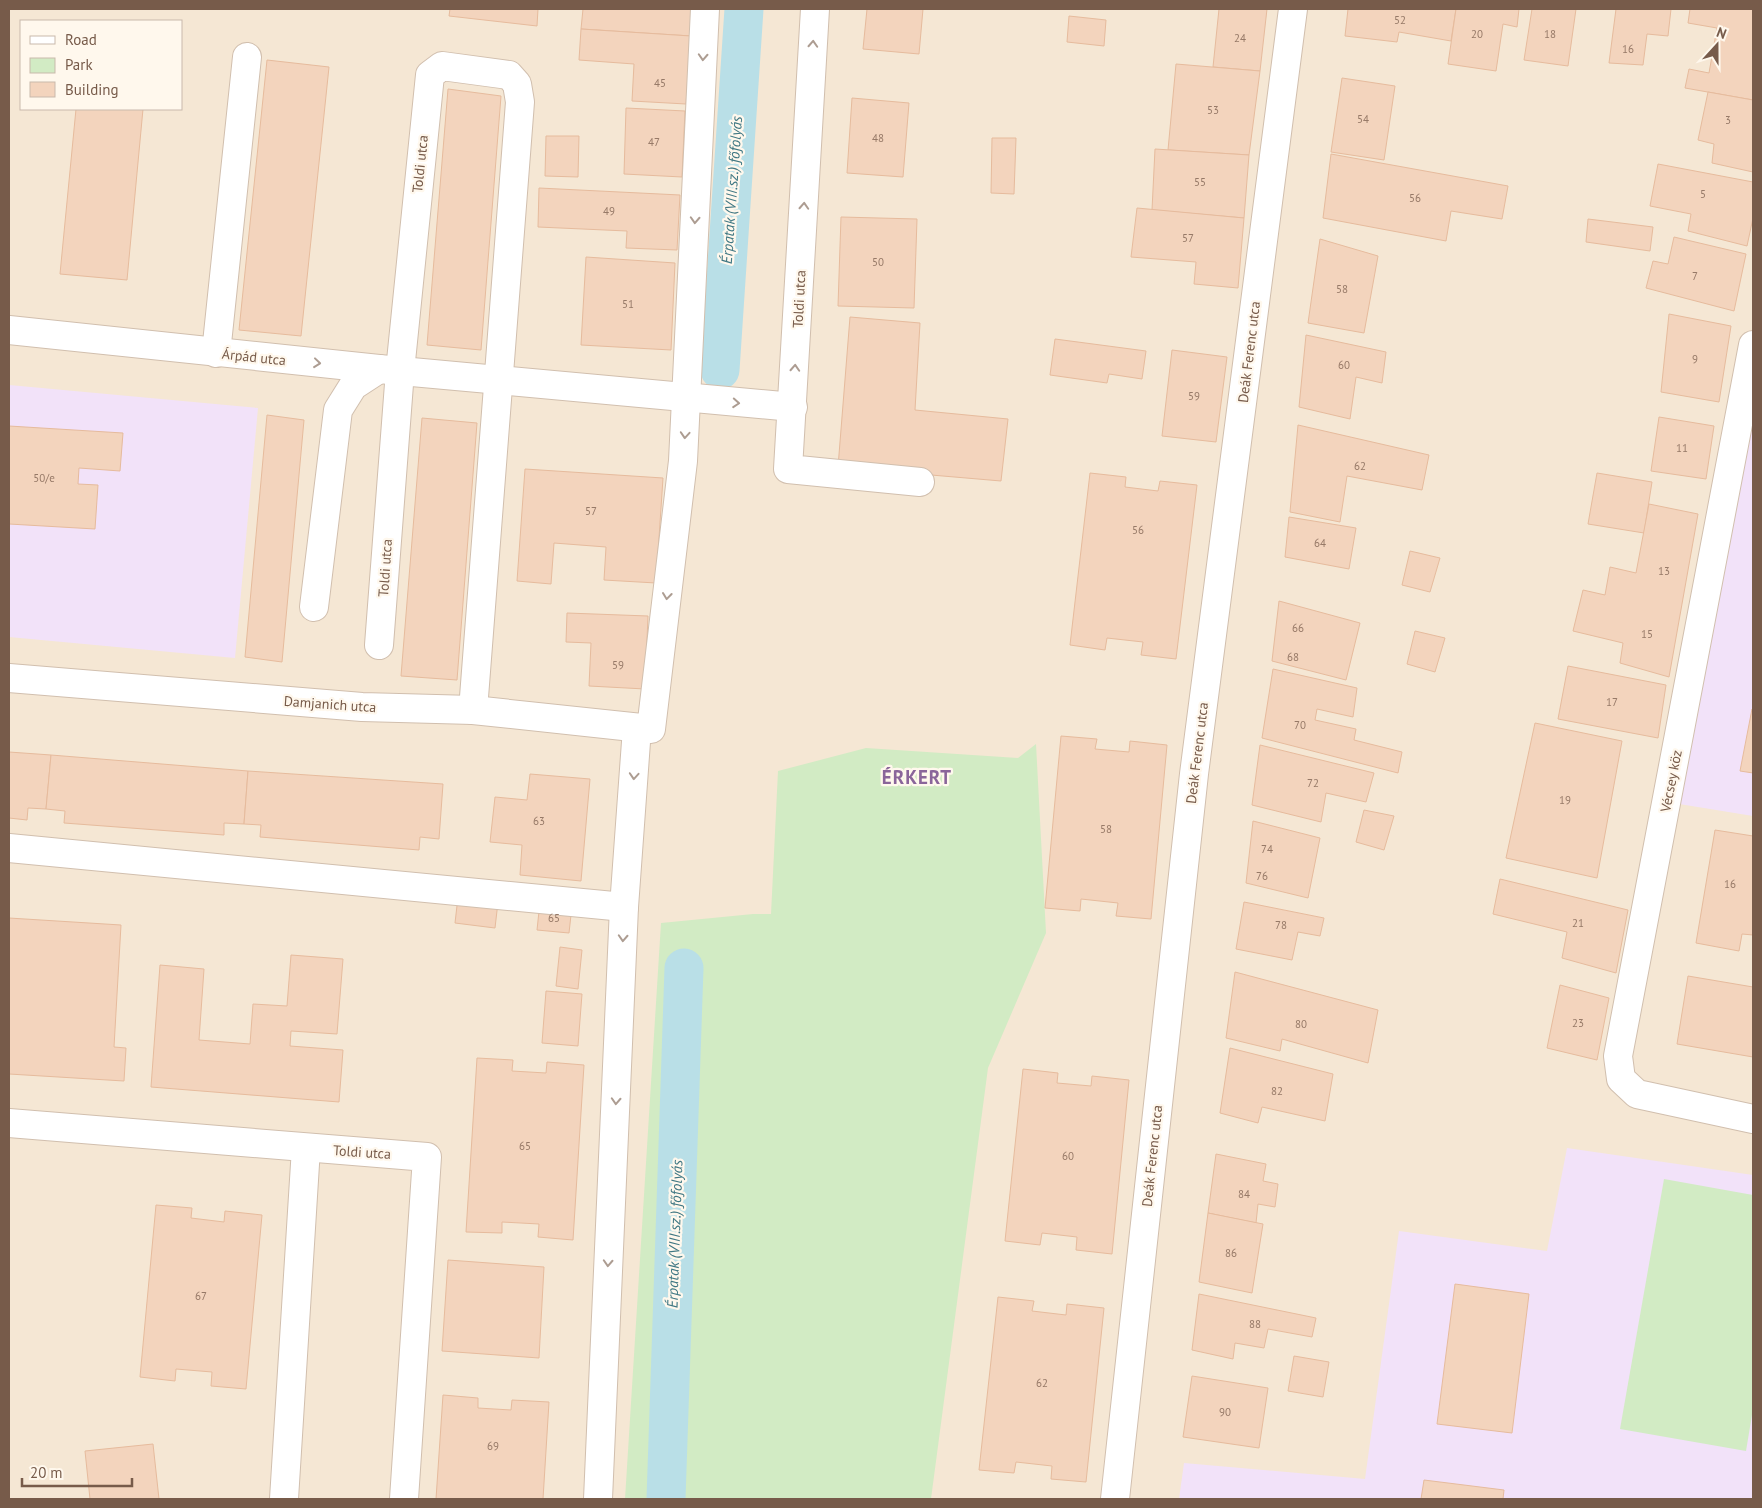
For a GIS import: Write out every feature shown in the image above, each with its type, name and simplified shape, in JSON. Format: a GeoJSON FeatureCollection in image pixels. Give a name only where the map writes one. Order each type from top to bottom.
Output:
{"type":"FeatureCollection","features":[{"type":"Feature","properties":{"kind":"street"},"geometry":{"type":"LineString","coordinates":[[598,1499],[624,907],[644,728],[683,461],[705,9]]}},
{"type":"Feature","properties":{"kind":"street","name":"Toldi utca"},"geometry":{"type":"LineString","coordinates":[[815,9],[788,469],[920,482]]}},
{"type":"Feature","properties":{"kind":"street","name":"Deák Ferenc utca"},"geometry":{"type":"LineString","coordinates":[[1115,1499],[1194,774],[1293,9]]}},
{"type":"Feature","properties":{"kind":"street"},"geometry":{"type":"LineString","coordinates":[[216,353],[247,57]]}},
{"type":"Feature","properties":{"kind":"street","name":"Toldi utca"},"geometry":{"type":"LineString","coordinates":[[379,645],[389,370],[430,75],[442,66],[508,75],[517,84],[520,102],[473,710]]}},
{"type":"Feature","properties":{"kind":"street","name":"Árpád utca"},"geometry":{"type":"LineString","coordinates":[[9,330],[499,381]]}},
{"type":"Feature","properties":{"kind":"street","name":"Vécsey köz"},"geometry":{"type":"LineString","coordinates":[[1753,345],[1618,1056],[1621,1079],[1637,1094],[1753,1118]]}},
{"type":"Feature","properties":{"kind":"street"},"geometry":{"type":"LineString","coordinates":[[314,607],[338,410],[353,386],[389,370]]}},
{"type":"Feature","properties":{"kind":"street"},"geometry":{"type":"LineString","coordinates":[[499,381],[793,407]]}},
{"type":"Feature","properties":{"kind":"street","name":"Damjanich utca"},"geometry":{"type":"LineString","coordinates":[[9,678],[353,706],[473,710],[644,728]]}},
{"type":"Feature","properties":{"kind":"street"},"geometry":{"type":"LineString","coordinates":[[9,848],[624,907]]}},
{"type":"Feature","properties":{"kind":"street"},"geometry":{"type":"LineString","coordinates":[[9,1123],[306,1148],[284,1499]]}},
{"type":"Feature","properties":{"kind":"street","name":"Toldi utca"},"geometry":{"type":"LineString","coordinates":[[306,1148],[427,1157],[404,1499]]}},
{"type":"Feature","properties":{"kind":"shaded area"},"geometry":{"type":"Polygon","coordinates":[[[9,9],[1753,9],[1753,1499],[9,1499],[9,9]]]}},
{"type":"Feature","properties":{"kind":"shaded area"},"geometry":{"type":"Polygon","coordinates":[[[1753,345],[1753,816],[1667,802],[1753,345]]]}},
{"type":"Feature","properties":{"kind":"shaded area"},"geometry":{"type":"Polygon","coordinates":[[[9,385],[258,408],[235,658],[9,637],[9,385]]]}},
{"type":"Feature","properties":{"kind":"shaded area"},"geometry":{"type":"Polygon","coordinates":[[[1567,1148],[1753,1175],[1753,1499],[1179,1499],[1184,1463],[1365,1479],[1399,1231],[1547,1251],[1567,1148]]]}},
{"type":"Feature","properties":{"kind":"green space"},"geometry":{"type":"Polygon","coordinates":[[[1036,744],[1046,933],[988,1068],[931,1499],[625,1499],[661,923],[771,914],[778,771],[866,748],[1018,758],[1036,744]]]}},
{"type":"Feature","properties":{"kind":"green space"},"geometry":{"type":"Polygon","coordinates":[[[1664,1179],[1753,1195],[1753,1409],[1746,1451],[1620,1429],[1664,1179]]]}},
{"type":"Feature","properties":{"kind":"building"},"geometry":{"type":"Polygon","coordinates":[[[450,9],[538,9],[537,26],[449,16],[450,9]]]}},
{"type":"Feature","properties":{"kind":"building"},"geometry":{"type":"Polygon","coordinates":[[[583,9],[692,9],[691,36],[581,29],[583,9]]]}},
{"type":"Feature","properties":{"kind":"building"},"geometry":{"type":"Polygon","coordinates":[[[867,9],[923,9],[919,54],[863,49],[867,9]]]}},
{"type":"Feature","properties":{"kind":"building"},"geometry":{"type":"Polygon","coordinates":[[[1219,9],[1267,9],[1260,71],[1213,67],[1219,9]]]}},
{"type":"Feature","properties":{"kind":"building"},"geometry":{"type":"Polygon","coordinates":[[[1348,9],[1456,9],[1451,41],[1399,32],[1397,42],[1345,36],[1348,9]]]}},
{"type":"Feature","properties":{"kind":"building"},"geometry":{"type":"Polygon","coordinates":[[[1456,9],[1519,9],[1517,27],[1503,24],[1496,71],[1448,64],[1456,9]]]}},
{"type":"Feature","properties":{"kind":"building"},"geometry":{"type":"Polygon","coordinates":[[[1532,9],[1576,9],[1568,66],[1524,60],[1532,9]]]}},
{"type":"Feature","properties":{"kind":"building"},"geometry":{"type":"Polygon","coordinates":[[[1616,9],[1671,9],[1668,36],[1647,34],[1643,65],[1609,63],[1616,9]]]}},
{"type":"Feature","properties":{"kind":"building"},"geometry":{"type":"Polygon","coordinates":[[[1690,9],[1753,9],[1753,100],[1685,88],[1689,69],[1709,73],[1717,28],[1688,23],[1690,9]]]}},
{"type":"Feature","properties":{"kind":"building"},"geometry":{"type":"Polygon","coordinates":[[[1069,16],[1106,20],[1104,46],[1067,42],[1069,16]]]}},
{"type":"Feature","properties":{"kind":"building"},"geometry":{"type":"Polygon","coordinates":[[[581,29],[691,36],[686,104],[632,101],[634,64],[579,60],[581,29]]]}},
{"type":"Feature","properties":{"kind":"building"},"geometry":{"type":"Polygon","coordinates":[[[267,60],[329,67],[301,336],[239,330],[267,60]]]}},
{"type":"Feature","properties":{"kind":"building"},"geometry":{"type":"Polygon","coordinates":[[[1176,64],[1260,71],[1249,155],[1168,150],[1176,64]]]}},
{"type":"Feature","properties":{"kind":"building"},"geometry":{"type":"Polygon","coordinates":[[[1342,78],[1395,86],[1384,160],[1331,152],[1342,78]]]}},
{"type":"Feature","properties":{"kind":"building"},"geometry":{"type":"Polygon","coordinates":[[[448,89],[501,96],[481,350],[427,345],[448,89]]]}},
{"type":"Feature","properties":{"kind":"building"},"geometry":{"type":"Polygon","coordinates":[[[1708,92],[1753,100],[1753,172],[1712,163],[1714,144],[1698,140],[1708,92]]]}},
{"type":"Feature","properties":{"kind":"building"},"geometry":{"type":"Polygon","coordinates":[[[852,98],[909,103],[903,177],[847,173],[852,98]]]}},
{"type":"Feature","properties":{"kind":"building"},"geometry":{"type":"Polygon","coordinates":[[[626,108],[685,111],[682,177],[624,174],[626,108]]]}},
{"type":"Feature","properties":{"kind":"building"},"geometry":{"type":"Polygon","coordinates":[[[76,110],[143,110],[127,280],[60,274],[76,110]]]}},
{"type":"Feature","properties":{"kind":"building"},"geometry":{"type":"Polygon","coordinates":[[[546,136],[579,136],[578,177],[545,176],[546,136]]]}},
{"type":"Feature","properties":{"kind":"building"},"geometry":{"type":"Polygon","coordinates":[[[992,138],[1016,138],[1014,194],[991,193],[992,138]]]}},
{"type":"Feature","properties":{"kind":"building"},"geometry":{"type":"Polygon","coordinates":[[[1155,149],[1249,155],[1244,218],[1152,210],[1155,149]]]}},
{"type":"Feature","properties":{"kind":"building"},"geometry":{"type":"Polygon","coordinates":[[[1331,154],[1508,186],[1502,219],[1451,211],[1446,241],[1323,218],[1331,154]]]}},
{"type":"Feature","properties":{"kind":"building"},"geometry":{"type":"Polygon","coordinates":[[[1658,164],[1753,182],[1753,218],[1747,246],[1688,231],[1691,214],[1650,206],[1658,164]]]}},
{"type":"Feature","properties":{"kind":"building"},"geometry":{"type":"Polygon","coordinates":[[[539,188],[680,195],[677,250],[626,248],[627,231],[538,227],[539,188]]]}},
{"type":"Feature","properties":{"kind":"building"},"geometry":{"type":"Polygon","coordinates":[[[1137,208],[1244,218],[1238,288],[1194,284],[1196,262],[1131,257],[1137,208]]]}},
{"type":"Feature","properties":{"kind":"building"},"geometry":{"type":"Polygon","coordinates":[[[841,217],[917,219],[914,308],[838,306],[841,217]]]}},
{"type":"Feature","properties":{"kind":"building"},"geometry":{"type":"Polygon","coordinates":[[[1588,219],[1653,227],[1650,251],[1586,242],[1588,219]]]}},
{"type":"Feature","properties":{"kind":"building"},"geometry":{"type":"Polygon","coordinates":[[[1674,237],[1746,254],[1734,311],[1646,288],[1653,261],[1668,264],[1674,237]]]}},
{"type":"Feature","properties":{"kind":"building"},"geometry":{"type":"Polygon","coordinates":[[[1320,239],[1378,256],[1364,333],[1308,323],[1320,239]]]}},
{"type":"Feature","properties":{"kind":"building"},"geometry":{"type":"Polygon","coordinates":[[[586,257],[675,263],[671,350],[581,345],[586,257]]]}},
{"type":"Feature","properties":{"kind":"building"},"geometry":{"type":"Polygon","coordinates":[[[1669,314],[1731,326],[1719,402],[1661,392],[1669,314]]]}},
{"type":"Feature","properties":{"kind":"building"},"geometry":{"type":"Polygon","coordinates":[[[850,317],[920,323],[915,410],[1008,419],[1001,481],[838,467],[850,317]]]}},
{"type":"Feature","properties":{"kind":"building"},"geometry":{"type":"Polygon","coordinates":[[[1306,335],[1386,352],[1382,383],[1356,377],[1350,419],[1299,407],[1306,335]]]}},
{"type":"Feature","properties":{"kind":"building"},"geometry":{"type":"Polygon","coordinates":[[[1055,339],[1146,351],[1142,379],[1109,374],[1107,383],[1050,375],[1055,339]]]}},
{"type":"Feature","properties":{"kind":"building"},"geometry":{"type":"Polygon","coordinates":[[[1172,350],[1227,357],[1216,442],[1162,436],[1172,350]]]}},
{"type":"Feature","properties":{"kind":"building"},"geometry":{"type":"Polygon","coordinates":[[[267,415],[304,420],[282,662],[245,657],[267,415]]]}},
{"type":"Feature","properties":{"kind":"building"},"geometry":{"type":"Polygon","coordinates":[[[1659,417],[1714,426],[1706,479],[1651,471],[1659,417]]]}},
{"type":"Feature","properties":{"kind":"building"},"geometry":{"type":"Polygon","coordinates":[[[422,418],[477,423],[457,680],[401,676],[422,418]]]}},
{"type":"Feature","properties":{"kind":"building"},"geometry":{"type":"Polygon","coordinates":[[[1298,425],[1429,455],[1422,490],[1347,476],[1340,522],[1290,512],[1298,425]]]}},
{"type":"Feature","properties":{"kind":"building"},"geometry":{"type":"Polygon","coordinates":[[[9,426],[123,433],[120,471],[79,468],[78,484],[98,485],[95,529],[9,524],[9,426]]]}},
{"type":"Feature","properties":{"kind":"building"},"geometry":{"type":"Polygon","coordinates":[[[525,469],[663,478],[656,583],[604,580],[606,547],[554,543],[551,584],[517,581],[525,469]]]}},
{"type":"Feature","properties":{"kind":"building"},"geometry":{"type":"Polygon","coordinates":[[[1090,473],[1126,477],[1125,487],[1158,491],[1160,481],[1197,485],[1176,659],[1141,655],[1143,642],[1107,638],[1105,650],[1070,645],[1090,473]]]}},
{"type":"Feature","properties":{"kind":"building"},"geometry":{"type":"Polygon","coordinates":[[[1597,473],[1652,482],[1644,533],[1588,524],[1597,473]]]}},
{"type":"Feature","properties":{"kind":"building"},"geometry":{"type":"Polygon","coordinates":[[[1649,504],[1698,514],[1669,677],[1620,663],[1623,643],[1573,631],[1583,590],[1605,595],[1610,567],[1636,573],[1649,504]]]}},
{"type":"Feature","properties":{"kind":"building"},"geometry":{"type":"Polygon","coordinates":[[[1289,517],[1356,528],[1349,569],[1285,557],[1289,517]]]}},
{"type":"Feature","properties":{"kind":"building"},"geometry":{"type":"Polygon","coordinates":[[[1410,551],[1440,558],[1430,592],[1402,585],[1410,551]]]}},
{"type":"Feature","properties":{"kind":"building"},"geometry":{"type":"Polygon","coordinates":[[[1279,601],[1360,623],[1346,680],[1272,661],[1279,601]]]}},
{"type":"Feature","properties":{"kind":"building"},"geometry":{"type":"Polygon","coordinates":[[[567,613],[648,616],[645,689],[589,686],[591,643],[566,642],[567,613]]]}},
{"type":"Feature","properties":{"kind":"building"},"geometry":{"type":"Polygon","coordinates":[[[1415,631],[1445,638],[1435,672],[1407,664],[1415,631]]]}},
{"type":"Feature","properties":{"kind":"building"},"geometry":{"type":"Polygon","coordinates":[[[1568,666],[1666,685],[1658,738],[1558,719],[1568,666]]]}},
{"type":"Feature","properties":{"kind":"building"},"geometry":{"type":"Polygon","coordinates":[[[1273,669],[1357,688],[1353,717],[1317,709],[1315,720],[1356,729],[1354,740],[1402,752],[1398,773],[1262,738],[1273,669]]]}},
{"type":"Feature","properties":{"kind":"building"},"geometry":{"type":"Polygon","coordinates":[[[1753,709],[1753,773],[1740,771],[1753,709]]]}},
{"type":"Feature","properties":{"kind":"building"},"geometry":{"type":"Polygon","coordinates":[[[1535,723],[1622,741],[1597,878],[1506,858],[1535,723]]]}},
{"type":"Feature","properties":{"kind":"building"},"geometry":{"type":"Polygon","coordinates":[[[1061,736],[1097,739],[1095,749],[1129,752],[1130,741],[1167,745],[1151,919],[1116,916],[1118,903],[1081,899],[1080,911],[1045,908],[1061,736]]]}},
{"type":"Feature","properties":{"kind":"building"},"geometry":{"type":"Polygon","coordinates":[[[1260,745],[1374,773],[1366,802],[1326,793],[1321,822],[1252,805],[1260,745]]]}},
{"type":"Feature","properties":{"kind":"building"},"geometry":{"type":"Polygon","coordinates":[[[9,752],[51,755],[46,809],[28,808],[27,820],[9,818],[9,752]]]}},
{"type":"Feature","properties":{"kind":"building"},"geometry":{"type":"Polygon","coordinates":[[[51,755],[248,771],[244,824],[224,823],[224,835],[64,823],[65,811],[46,809],[51,755]]]}},
{"type":"Feature","properties":{"kind":"building"},"geometry":{"type":"Polygon","coordinates":[[[248,771],[443,784],[439,839],[420,837],[419,850],[260,837],[261,825],[244,824],[248,771]]]}},
{"type":"Feature","properties":{"kind":"building"},"geometry":{"type":"Polygon","coordinates":[[[530,774],[590,779],[581,881],[520,875],[522,845],[490,842],[495,797],[527,800],[530,774]]]}},
{"type":"Feature","properties":{"kind":"building"},"geometry":{"type":"Polygon","coordinates":[[[1364,810],[1394,816],[1384,850],[1356,842],[1364,810]]]}},
{"type":"Feature","properties":{"kind":"building"},"geometry":{"type":"Polygon","coordinates":[[[1253,821],[1320,838],[1308,898],[1246,883],[1253,821]]]}},
{"type":"Feature","properties":{"kind":"building"},"geometry":{"type":"Polygon","coordinates":[[[1715,830],[1753,836],[1753,935],[1742,934],[1739,951],[1696,943],[1715,830]]]}},
{"type":"Feature","properties":{"kind":"building"},"geometry":{"type":"Polygon","coordinates":[[[1500,879],[1628,910],[1616,973],[1562,958],[1567,932],[1493,914],[1500,879]]]}},
{"type":"Feature","properties":{"kind":"building"},"geometry":{"type":"Polygon","coordinates":[[[458,897],[498,902],[495,928],[455,923],[458,897]]]}},
{"type":"Feature","properties":{"kind":"building"},"geometry":{"type":"Polygon","coordinates":[[[540,902],[572,906],[569,933],[537,930],[540,902]]]}},
{"type":"Feature","properties":{"kind":"building"},"geometry":{"type":"Polygon","coordinates":[[[1244,902],[1324,918],[1320,936],[1298,932],[1292,960],[1236,949],[1244,902]]]}},
{"type":"Feature","properties":{"kind":"building"},"geometry":{"type":"Polygon","coordinates":[[[9,918],[121,925],[114,1047],[126,1048],[124,1081],[9,1074],[9,918]]]}},
{"type":"Feature","properties":{"kind":"building"},"geometry":{"type":"Polygon","coordinates":[[[560,947],[582,950],[578,989],[556,986],[560,947]]]}},
{"type":"Feature","properties":{"kind":"building"},"geometry":{"type":"Polygon","coordinates":[[[291,955],[343,959],[337,1034],[291,1031],[290,1046],[343,1050],[339,1102],[151,1087],[160,965],[204,969],[199,1040],[250,1044],[253,1004],[287,1006],[291,955]]]}},
{"type":"Feature","properties":{"kind":"building"},"geometry":{"type":"Polygon","coordinates":[[[1235,972],[1378,1010],[1368,1063],[1282,1039],[1280,1051],[1226,1038],[1235,972]]]}},
{"type":"Feature","properties":{"kind":"building"},"geometry":{"type":"Polygon","coordinates":[[[1688,976],[1753,987],[1753,1057],[1677,1044],[1688,976]]]}},
{"type":"Feature","properties":{"kind":"building"},"geometry":{"type":"Polygon","coordinates":[[[1560,985],[1609,998],[1597,1060],[1547,1048],[1560,985]]]}},
{"type":"Feature","properties":{"kind":"building"},"geometry":{"type":"Polygon","coordinates":[[[546,991],[582,994],[578,1046],[542,1043],[546,991]]]}},
{"type":"Feature","properties":{"kind":"building"},"geometry":{"type":"Polygon","coordinates":[[[1230,1048],[1333,1074],[1325,1121],[1262,1107],[1258,1123],[1220,1113],[1230,1048]]]}},
{"type":"Feature","properties":{"kind":"building"},"geometry":{"type":"Polygon","coordinates":[[[477,1058],[513,1060],[512,1071],[546,1073],[547,1062],[584,1065],[573,1240],[538,1237],[539,1224],[502,1222],[502,1233],[466,1232],[477,1058]]]}},
{"type":"Feature","properties":{"kind":"building"},"geometry":{"type":"Polygon","coordinates":[[[1023,1069],[1058,1073],[1057,1083],[1091,1086],[1092,1076],[1129,1080],[1112,1254],[1076,1250],[1077,1237],[1042,1233],[1040,1245],[1005,1241],[1023,1069]]]}},
{"type":"Feature","properties":{"kind":"building"},"geometry":{"type":"Polygon","coordinates":[[[1216,1154],[1266,1164],[1263,1181],[1278,1184],[1275,1207],[1258,1204],[1256,1223],[1208,1213],[1216,1154]]]}},
{"type":"Feature","properties":{"kind":"building"},"geometry":{"type":"Polygon","coordinates":[[[156,1205],[192,1208],[191,1218],[224,1222],[225,1211],[262,1215],[246,1389],[211,1386],[212,1372],[176,1369],[175,1381],[140,1377],[156,1205]]]}},
{"type":"Feature","properties":{"kind":"building"},"geometry":{"type":"Polygon","coordinates":[[[1208,1213],[1263,1224],[1252,1293],[1199,1282],[1208,1213]]]}},
{"type":"Feature","properties":{"kind":"building"},"geometry":{"type":"Polygon","coordinates":[[[448,1260],[544,1267],[539,1358],[442,1351],[448,1260]]]}},
{"type":"Feature","properties":{"kind":"building"},"geometry":{"type":"Polygon","coordinates":[[[1455,1284],[1529,1294],[1512,1433],[1437,1424],[1455,1284]]]}},
{"type":"Feature","properties":{"kind":"building"},"geometry":{"type":"Polygon","coordinates":[[[1199,1294],[1316,1318],[1312,1337],[1268,1329],[1264,1348],[1235,1343],[1233,1359],[1192,1350],[1199,1294]]]}},
{"type":"Feature","properties":{"kind":"building"},"geometry":{"type":"Polygon","coordinates":[[[998,1297],[1034,1301],[1032,1311],[1066,1315],[1067,1304],[1104,1308],[1086,1482],[1051,1479],[1052,1466],[1016,1462],[1014,1473],[979,1470],[998,1297]]]}},
{"type":"Feature","properties":{"kind":"building"},"geometry":{"type":"Polygon","coordinates":[[[1294,1356],[1329,1362],[1323,1397],[1288,1391],[1294,1356]]]}},
{"type":"Feature","properties":{"kind":"building"},"geometry":{"type":"Polygon","coordinates":[[[1192,1376],[1268,1388],[1259,1448],[1183,1437],[1192,1376]]]}},
{"type":"Feature","properties":{"kind":"building"},"geometry":{"type":"Polygon","coordinates":[[[443,1395],[478,1398],[478,1408],[511,1410],[512,1400],[549,1402],[543,1499],[436,1499],[443,1395]]]}},
{"type":"Feature","properties":{"kind":"building"},"geometry":{"type":"Polygon","coordinates":[[[153,1444],[159,1499],[90,1499],[85,1451],[153,1444]]]}},
{"type":"Feature","properties":{"kind":"building"},"geometry":{"type":"Polygon","coordinates":[[[1424,1480],[1504,1490],[1503,1499],[1421,1499],[1424,1480]]]}},
{"type":"Feature","properties":{"kind":"waterway","name":"Érpatak (VIII.sz.) főfolyás"},"geometry":{"type":"LineString","coordinates":[[720,370],[744,9]]}},
{"type":"Feature","properties":{"kind":"waterway","name":"Érpatak (VIII.sz.) főfolyás"},"geometry":{"type":"LineString","coordinates":[[666,1499],[684,968]]}},
{"type":"Feature","properties":{"kind":"district","name":"ÉRKERT"},"geometry":{"type":"Point","coordinates":[917,777]}}]}
